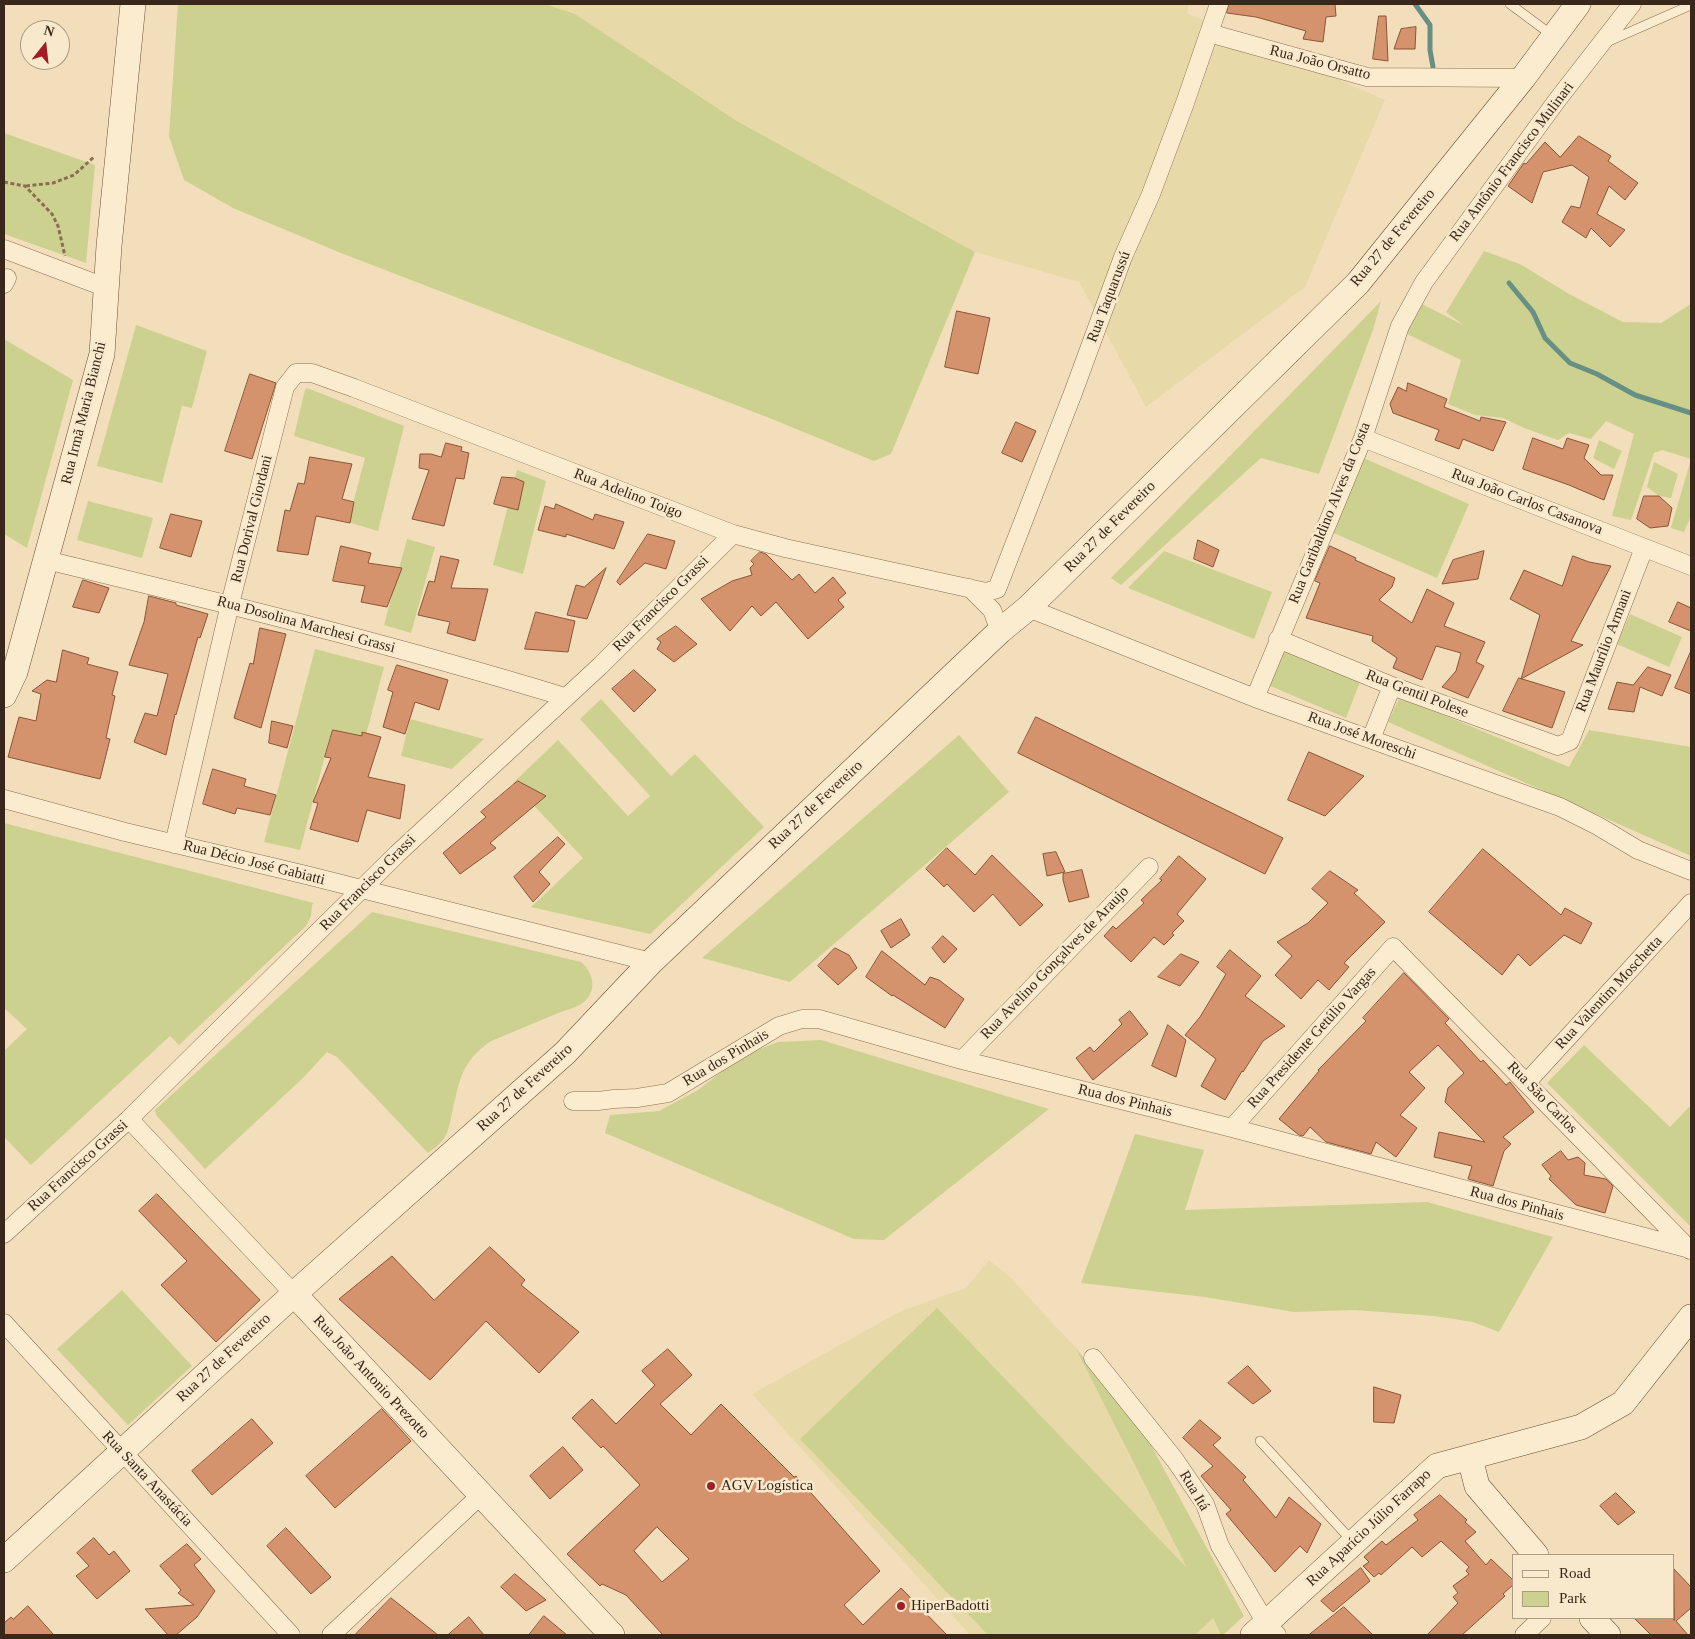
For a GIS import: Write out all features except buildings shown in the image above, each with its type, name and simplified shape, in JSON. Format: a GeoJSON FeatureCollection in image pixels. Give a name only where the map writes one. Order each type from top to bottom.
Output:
{"type":"FeatureCollection","features":[{"type":"Feature","properties":{"kind":"main road","name":"Rua Irmã Maria Bianchi"},"geometry":{"type":"LineString","coordinates":[[4,694],[15,672],[102,354],[110,246],[133,4]]}},
{"type":"Feature","properties":{"kind":"main road","name":"Rua 27 de Fevereiro"},"geometry":{"type":"LineString","coordinates":[[4,1560],[294,1294],[565,1053],[651,962],[1000,631],[1028,608],[1358,283],[1523,78],[1550,32],[1578,4]]}},
{"type":"Feature","properties":{"kind":"main road","name":"Rua João Antonio Prezotto"},"geometry":{"type":"LineString","coordinates":[[294,1294],[612,1635]]}},
{"type":"Feature","properties":{"kind":"main road","name":"Rua Aparício Júlio Farrapo"},"geometry":{"type":"LineString","coordinates":[[1265,1631],[1353,1542],[1437,1466],[1581,1427],[1623,1403],[1691,1317]]}},
{"type":"Feature","properties":{"kind":"main road"},"geometry":{"type":"LineString","coordinates":[[1470,1458],[1477,1486],[1535,1554]]}},
{"type":"Feature","properties":{"kind":"main road"},"geometry":{"type":"LineString","coordinates":[[1593,1619],[1608,1635]]}},
{"type":"Feature","properties":{"kind":"street","name":"Rua Taquarussú"},"geometry":{"type":"LineString","coordinates":[[998,589],[1123,257],[1151,194],[1219,4]]}},
{"type":"Feature","properties":{"kind":"street"},"geometry":{"type":"LineString","coordinates":[[1550,32],[1563,4]]}},
{"type":"Feature","properties":{"kind":"street","name":"Rua Antônio Francisco Mulinari"},"geometry":{"type":"LineString","coordinates":[[1400,326],[1424,282],[1558,98],[1632,4]]}},
{"type":"Feature","properties":{"kind":"street","name":"Rua João Orsatto"},"geometry":{"type":"LineString","coordinates":[[1210,33],[1367,77],[1523,78]]}},
{"type":"Feature","properties":{"kind":"street"},"geometry":{"type":"LineString","coordinates":[[4,249],[107,288]]}},
{"type":"Feature","properties":{"kind":"street","name":"Rua Garibaldino Alves da Costa"},"geometry":{"type":"LineString","coordinates":[[1255,698],[1362,438],[1400,326]]}},
{"type":"Feature","properties":{"kind":"street","name":"Rua Adelino Toigo"},"geometry":{"type":"LineString","coordinates":[[296,373],[312,373],[354,388],[733,534],[785,548],[986,592],[998,589]]}},
{"type":"Feature","properties":{"kind":"street","name":"Rua Dorival Giordani"},"geometry":{"type":"LineString","coordinates":[[174,844],[230,604],[286,387],[296,373]]}},
{"type":"Feature","properties":{"kind":"street","name":"Rua João Carlos Casanova"},"geometry":{"type":"LineString","coordinates":[[1362,438],[1691,566]]}},
{"type":"Feature","properties":{"kind":"street","name":"Rua Francisco Grassi"},"geometry":{"type":"LineString","coordinates":[[4,1234],[129,1119],[397,854],[600,666],[733,534]]}},
{"type":"Feature","properties":{"kind":"street","name":"Rua Maurílio Armani"},"geometry":{"type":"LineString","coordinates":[[1558,746],[1570,741],[1644,548]]}},
{"type":"Feature","properties":{"kind":"street","name":"Rua Dosolina Marchesi Grassi"},"geometry":{"type":"LineString","coordinates":[[46,560],[230,604],[508,679],[565,697]]}},
{"type":"Feature","properties":{"kind":"street"},"geometry":{"type":"LineString","coordinates":[[969,588],[992,610],[1000,631]]}},
{"type":"Feature","properties":{"kind":"street","name":"Rua José Moreschi"},"geometry":{"type":"LineString","coordinates":[[1028,608],[1255,698],[1560,807],[1598,826],[1638,850],[1691,871]]}},
{"type":"Feature","properties":{"kind":"street","name":"Rua Gentil Polese"},"geometry":{"type":"LineString","coordinates":[[1278,639],[1392,686],[1558,746]]}},
{"type":"Feature","properties":{"kind":"street"},"geometry":{"type":"LineString","coordinates":[[1371,739],[1392,686]]}},
{"type":"Feature","properties":{"kind":"street","name":"Rua Décio José Gabiatti"},"geometry":{"type":"LineString","coordinates":[[4,799],[174,844],[651,962]]}},
{"type":"Feature","properties":{"kind":"street","name":"Rua Avelino Gonçalves de Araujo"},"geometry":{"type":"LineString","coordinates":[[962,1060],[1149,866]]}},
{"type":"Feature","properties":{"kind":"street","name":"Rua Valentim Moschetta"},"geometry":{"type":"LineString","coordinates":[[1527,1082],[1691,903]]}},
{"type":"Feature","properties":{"kind":"street","name":"Rua São Carlos"},"geometry":{"type":"LineString","coordinates":[[1393,947],[1691,1250]]}},
{"type":"Feature","properties":{"kind":"street","name":"Rua Presidente Getúlio Vargas"},"geometry":{"type":"LineString","coordinates":[[1232,1128],[1393,947]]}},
{"type":"Feature","properties":{"kind":"street","name":"Rua dos Pinhais"},"geometry":{"type":"LineString","coordinates":[[573,1101],[637,1098],[668,1093],[696,1078],[779,1026],[802,1019],[819,1019],[962,1060],[1232,1128],[1691,1250]]}},
{"type":"Feature","properties":{"kind":"street","name":"Rua João Antonio Prezotto"},"geometry":{"type":"LineString","coordinates":[[129,1119],[294,1294]]}},
{"type":"Feature","properties":{"kind":"street","name":"Rua Santa Anastácia"},"geometry":{"type":"LineString","coordinates":[[4,1323],[291,1635]]}},
{"type":"Feature","properties":{"kind":"street","name":"Rua Itá"},"geometry":{"type":"LineString","coordinates":[[1093,1358],[1163,1444],[1205,1504],[1220,1546],[1265,1631]]}},
{"type":"Feature","properties":{"kind":"street"},"geometry":{"type":"LineString","coordinates":[[331,1635],[481,1495]]}},
{"type":"Feature","properties":{"kind":"street"},"geometry":{"type":"LineString","coordinates":[[1524,1635],[1541,1619]]}},
{"type":"Feature","properties":{"kind":"lane"},"geometry":{"type":"LineString","coordinates":[[1510,4],[1550,32]]}},
{"type":"Feature","properties":{"kind":"lane"},"geometry":{"type":"LineString","coordinates":[[1602,44],[1691,5]]}},
{"type":"Feature","properties":{"kind":"lane"},"geometry":{"type":"LineString","coordinates":[[1260,1441],[1353,1542]]}},
{"type":"Feature","properties":{"kind":"path"},"geometry":{"type":"LineString","coordinates":[[4,182],[25,186],[53,183],[74,175],[95,156]]}},
{"type":"Feature","properties":{"kind":"path"},"geometry":{"type":"LineString","coordinates":[[25,186],[52,214],[58,226],[65,257]]}},
{"type":"Feature","properties":{"kind":"shaded area"},"geometry":{"type":"Polygon","coordinates":[[[545,4],[1189,4],[1187,13],[1385,100],[1305,287],[1146,407],[1079,282],[975,252],[737,121],[575,14],[545,4]]]}},
{"type":"Feature","properties":{"kind":"shaded area"},"geometry":{"type":"Polygon","coordinates":[[[989,1260],[1010,1277],[1075,1347],[1221,1635],[970,1635],[752,1394],[901,1311],[966,1288],[989,1260]]]}},
{"type":"Feature","properties":{"kind":"green space"},"geometry":{"type":"Polygon","coordinates":[[[178,4],[545,4],[575,14],[737,121],[975,252],[891,454],[874,461],[772,419],[341,253],[233,208],[184,180],[169,136],[178,4]]]}},
{"type":"Feature","properties":{"kind":"green space"},"geometry":{"type":"Polygon","coordinates":[[[4,133],[95,165],[86,263],[4,234],[4,133]]]}},
{"type":"Feature","properties":{"kind":"green space"},"geometry":{"type":"Polygon","coordinates":[[[1484,251],[1520,264],[1569,294],[1623,322],[1661,323],[1691,304],[1691,459],[1662,450],[1654,453],[1631,520],[1612,516],[1634,434],[1606,421],[1591,439],[1569,433],[1558,440],[1503,418],[1475,415],[1448,404],[1461,360],[1405,333],[1422,304],[1463,325],[1446,312],[1484,251]]]}},
{"type":"Feature","properties":{"kind":"green space"},"geometry":{"type":"Polygon","coordinates":[[[1381,301],[1373,330],[1319,474],[1261,458],[1121,585],[1111,578],[1381,301]]]}},
{"type":"Feature","properties":{"kind":"green space"},"geometry":{"type":"Polygon","coordinates":[[[136,325],[207,351],[192,408],[182,406],[162,483],[97,466],[136,325]]]}},
{"type":"Feature","properties":{"kind":"green space"},"geometry":{"type":"Polygon","coordinates":[[[4,339],[73,380],[27,548],[4,534],[4,339]]]}},
{"type":"Feature","properties":{"kind":"green space"},"geometry":{"type":"Polygon","coordinates":[[[307,388],[404,426],[378,531],[348,522],[365,458],[294,436],[307,388]]]}},
{"type":"Feature","properties":{"kind":"green space"},"geometry":{"type":"Polygon","coordinates":[[[1599,440],[1622,451],[1614,469],[1593,458],[1599,440]]]}},
{"type":"Feature","properties":{"kind":"green space"},"geometry":{"type":"Polygon","coordinates":[[[1361,457],[1469,504],[1437,578],[1329,531],[1361,457]]]}},
{"type":"Feature","properties":{"kind":"green space"},"geometry":{"type":"Polygon","coordinates":[[[1691,459],[1691,516],[1684,532],[1671,528],[1691,459]]]}},
{"type":"Feature","properties":{"kind":"green space"},"geometry":{"type":"Polygon","coordinates":[[[1654,462],[1678,474],[1671,498],[1659,496],[1647,487],[1654,462]]]}},
{"type":"Feature","properties":{"kind":"green space"},"geometry":{"type":"Polygon","coordinates":[[[517,470],[546,481],[523,574],[493,565],[517,470]]]}},
{"type":"Feature","properties":{"kind":"green space"},"geometry":{"type":"Polygon","coordinates":[[[88,501],[153,518],[142,558],[77,540],[88,501]]]}},
{"type":"Feature","properties":{"kind":"green space"},"geometry":{"type":"Polygon","coordinates":[[[407,539],[435,547],[411,633],[384,625],[407,539]]]}},
{"type":"Feature","properties":{"kind":"green space"},"geometry":{"type":"Polygon","coordinates":[[[1164,551],[1272,592],[1254,639],[1128,588],[1164,551]]]}},
{"type":"Feature","properties":{"kind":"green space"},"geometry":{"type":"Polygon","coordinates":[[[1630,614],[1682,637],[1669,667],[1617,644],[1630,614]]]}},
{"type":"Feature","properties":{"kind":"green space"},"geometry":{"type":"Polygon","coordinates":[[[1278,648],[1360,682],[1346,718],[1263,683],[1278,648]]]}},
{"type":"Feature","properties":{"kind":"green space"},"geometry":{"type":"Polygon","coordinates":[[[315,649],[384,667],[363,746],[330,737],[300,850],[264,842],[315,649]]]}},
{"type":"Feature","properties":{"kind":"green space"},"geometry":{"type":"Polygon","coordinates":[[[1400,697],[1569,767],[1589,730],[1691,747],[1691,856],[1388,722],[1400,697]]]}},
{"type":"Feature","properties":{"kind":"green space"},"geometry":{"type":"Polygon","coordinates":[[[601,699],[671,776],[695,754],[764,827],[650,934],[531,907],[583,858],[513,783],[558,740],[628,816],[650,796],[580,719],[601,699]]]}},
{"type":"Feature","properties":{"kind":"green space"},"geometry":{"type":"Polygon","coordinates":[[[410,719],[484,739],[452,769],[401,756],[410,719]]]}},
{"type":"Feature","properties":{"kind":"green space"},"geometry":{"type":"Polygon","coordinates":[[[959,735],[1009,792],[790,982],[702,958],[959,735]]]}},
{"type":"Feature","properties":{"kind":"green space"},"geometry":{"type":"Polygon","coordinates":[[[4,823],[314,903],[306,926],[179,1045],[170,1036],[31,1165],[4,1137],[4,1051],[27,1029],[4,1008],[4,823]]]}},
{"type":"Feature","properties":{"kind":"green space"},"geometry":{"type":"Polygon","coordinates":[[[372,912],[581,962],[590,974],[592,989],[587,999],[577,1006],[491,1041],[480,1049],[466,1066],[462,1075],[446,1135],[440,1144],[428,1153],[337,1057],[327,1052],[303,1078],[205,1169],[156,1115],[155,1110],[372,912]]]}},
{"type":"Feature","properties":{"kind":"green space"},"geometry":{"type":"Polygon","coordinates":[[[821,1040],[1049,1109],[884,1240],[854,1239],[605,1133],[610,1115],[659,1111],[698,1090],[742,1056],[778,1042],[821,1040]]]}},
{"type":"Feature","properties":{"kind":"green space"},"geometry":{"type":"Polygon","coordinates":[[[1584,1045],[1670,1127],[1691,1105],[1691,1227],[1547,1083],[1584,1045]]]}},
{"type":"Feature","properties":{"kind":"green space"},"geometry":{"type":"Polygon","coordinates":[[[1135,1134],[1204,1150],[1185,1210],[1427,1202],[1553,1237],[1499,1332],[1473,1322],[1435,1316],[1355,1310],[1294,1312],[1205,1297],[1081,1283],[1135,1134]]]}},
{"type":"Feature","properties":{"kind":"green space"},"geometry":{"type":"Polygon","coordinates":[[[122,1290],[192,1366],[128,1425],[57,1349],[122,1290]]]}},
{"type":"Feature","properties":{"kind":"green space"},"geometry":{"type":"Polygon","coordinates":[[[937,1308],[1187,1568],[1075,1347],[1147,1438],[1244,1616],[1223,1635],[1221,1635],[1213,1618],[1195,1635],[988,1635],[800,1439],[937,1308]]]}},
{"type":"Feature","properties":{"kind":"waterway"},"geometry":{"type":"LineString","coordinates":[[1415,4],[1430,25],[1430,50],[1433,67]]}},
{"type":"Feature","properties":{"kind":"waterway"},"geometry":{"type":"LineString","coordinates":[[1509,283],[1533,312],[1545,338],[1570,363],[1597,374],[1635,395],[1691,413]]}},
{"type":"Feature","properties":{"kind":"place","name":"AGV Logística"},"geometry":{"type":"Point","coordinates":[711,1486]}},
{"type":"Feature","properties":{"kind":"place","name":"HiperBadotti"},"geometry":{"type":"Point","coordinates":[901,1606]}}]}
